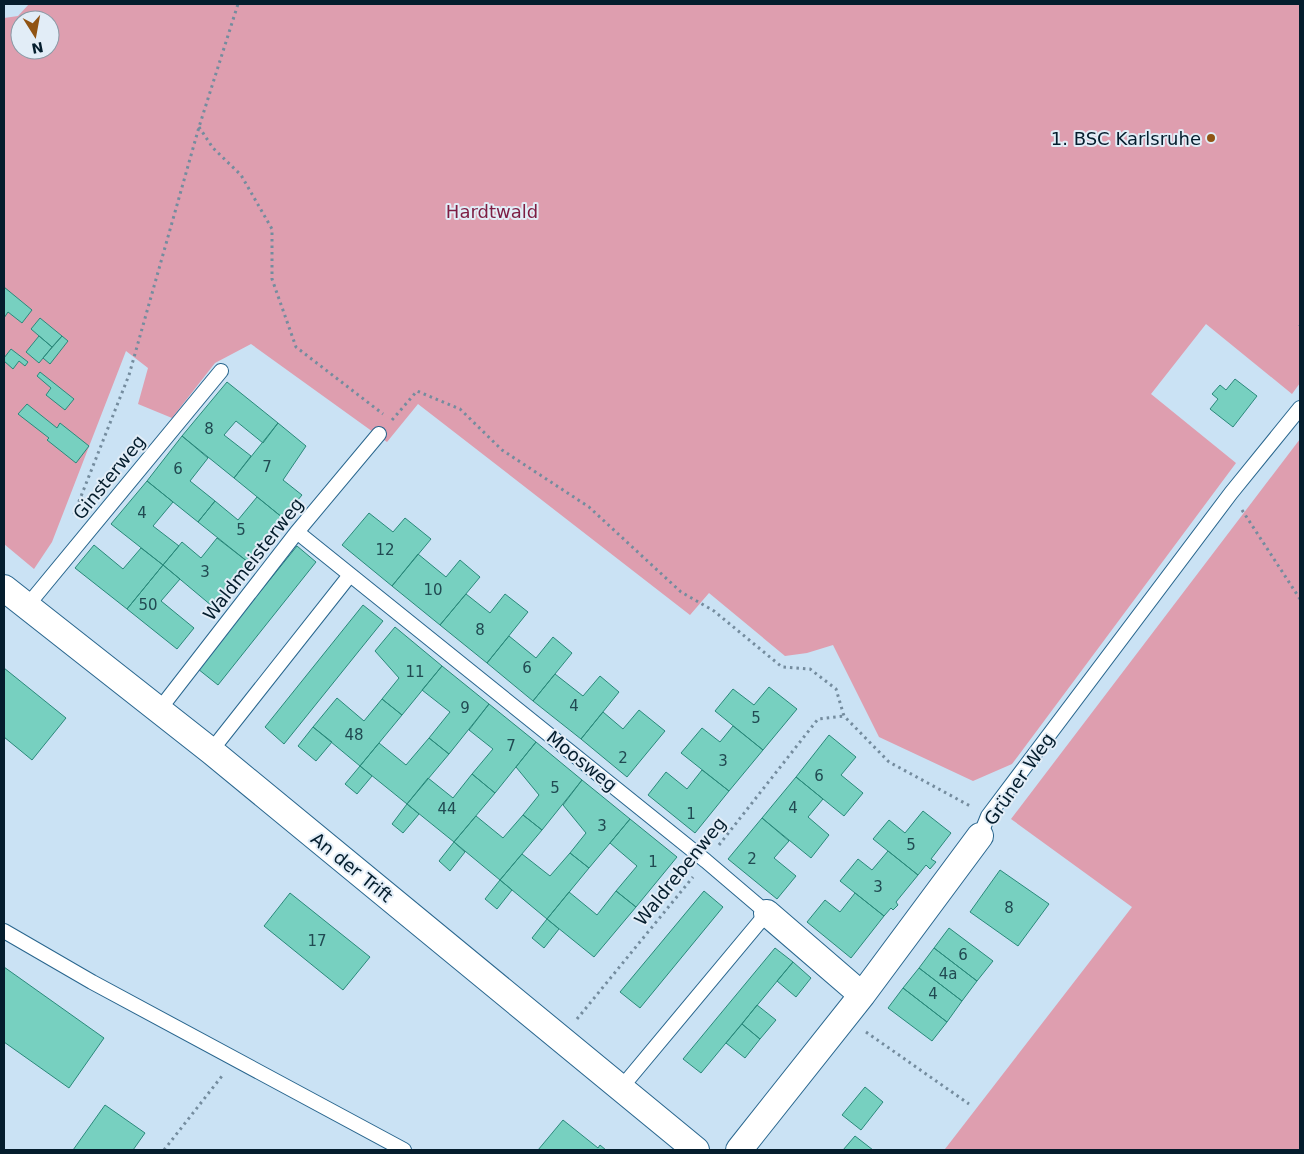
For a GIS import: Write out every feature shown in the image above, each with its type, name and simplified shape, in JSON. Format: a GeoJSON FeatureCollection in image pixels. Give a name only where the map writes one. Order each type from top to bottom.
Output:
{"type":"FeatureCollection","features":[{"type":"Feature","properties":{"kind":"street","name":"An der Trift"},"geometry":{"type":"LineString","coordinates":[[4,588],[159,710],[562,1038],[688,1148]]}},
{"type":"Feature","properties":{"kind":"street","name":"Grüner Weg"},"geometry":{"type":"LineString","coordinates":[[739,1150],[862,996],[984,826]]}},
{"type":"Feature","properties":{"kind":"street","name":"Moosweg"},"geometry":{"type":"LineString","coordinates":[[767,913],[862,996]]}},
{"type":"Feature","properties":{"kind":"lane","name":"Ginsterweg"},"geometry":{"type":"LineString","coordinates":[[27,606],[220,371]]}},
{"type":"Feature","properties":{"kind":"lane","name":"Grüner Weg"},"geometry":{"type":"LineString","coordinates":[[984,826],[1231,493],[1300,408]]}},
{"type":"Feature","properties":{"kind":"lane","name":"Waldmeisterweg"},"geometry":{"type":"LineString","coordinates":[[159,710],[297,532],[379,434]]}},
{"type":"Feature","properties":{"kind":"lane","name":"Moosweg"},"geometry":{"type":"LineString","coordinates":[[297,532],[706,861],[767,913]]}},
{"type":"Feature","properties":{"kind":"lane"},"geometry":{"type":"LineString","coordinates":[[211,752],[350,575]]}},
{"type":"Feature","properties":{"kind":"lane"},"geometry":{"type":"LineString","coordinates":[[621,1088],[767,913]]}},
{"type":"Feature","properties":{"kind":"lane"},"geometry":{"type":"LineString","coordinates":[[4,931],[234,1060],[404,1150]]}},
{"type":"Feature","properties":{"kind":"path"},"geometry":{"type":"LineString","coordinates":[[72,518],[129,375],[199,127],[238,4]]}},
{"type":"Feature","properties":{"kind":"path"},"geometry":{"type":"LineString","coordinates":[[199,127],[213,148],[240,175],[272,229],[272,280],[296,347],[392,421],[417,391],[460,409],[502,450],[589,507],[681,592],[714,611],[782,667],[810,669],[836,689],[844,716],[889,762],[984,826]]}},
{"type":"Feature","properties":{"kind":"path"},"geometry":{"type":"LineString","coordinates":[[1231,493],[1300,599]]}},
{"type":"Feature","properties":{"kind":"path","name":"Waldrebenweg"},"geometry":{"type":"LineString","coordinates":[[562,1038],[706,861],[818,719],[844,716]]}},
{"type":"Feature","properties":{"kind":"path"},"geometry":{"type":"LineString","coordinates":[[845,1017],[969,1104]]}},
{"type":"Feature","properties":{"kind":"path"},"geometry":{"type":"LineString","coordinates":[[164,1150],[234,1060]]}},
{"type":"Feature","properties":{"kind":"green space","name":"Hardtwald"},"geometry":{"type":"Polygon","coordinates":[[[29,4],[1300,4],[1300,383],[1292,394],[1206,324],[1151,394],[1236,463],[1012,764],[973,781],[879,737],[833,645],[807,653],[785,656],[709,593],[690,615],[418,404],[387,442],[251,344],[215,363],[172,418],[138,404],[148,368],[126,351],[52,542],[34,569],[4,544],[4,18],[10,17],[10,60],[60,60],[60,10],[24,10],[29,4]]]}},
{"type":"Feature","properties":{"kind":"green space"},"geometry":{"type":"Polygon","coordinates":[[[1300,439],[1300,1150],[947,1150],[945,1149],[1132,907],[1011,819],[1300,439]]]}},
{"type":"Feature","properties":{"kind":"building"},"geometry":{"type":"Polygon","coordinates":[[[4,287],[32,310],[22,323],[8,312],[4,318],[4,287]]]}},
{"type":"Feature","properties":{"kind":"building"},"geometry":{"type":"Polygon","coordinates":[[[40,318],[62,336],[52,347],[31,329],[40,318]]]}},
{"type":"Feature","properties":{"kind":"building"},"geometry":{"type":"Polygon","coordinates":[[[39,336],[52,347],[39,363],[26,352],[39,336]]]}},
{"type":"Feature","properties":{"kind":"building"},"geometry":{"type":"Polygon","coordinates":[[[62,336],[68,341],[50,364],[43,358],[62,336]]]}},
{"type":"Feature","properties":{"kind":"building"},"geometry":{"type":"Polygon","coordinates":[[[11,349],[28,362],[25,366],[19,361],[13,369],[4,361],[4,358],[11,349]]]}},
{"type":"Feature","properties":{"kind":"building"},"geometry":{"type":"Polygon","coordinates":[[[40,372],[74,399],[65,410],[46,395],[51,388],[37,376],[40,372]]]}},
{"type":"Feature","properties":{"kind":"building"},"geometry":{"type":"Polygon","coordinates":[[[1235,379],[1257,396],[1233,427],[1210,409],[1218,399],[1212,394],[1220,385],[1226,390],[1235,379]]]}},
{"type":"Feature","properties":{"kind":"building"},"geometry":{"type":"Polygon","coordinates":[[[227,382],[278,423],[263,443],[236,421],[224,435],[251,456],[234,478],[182,436],[227,382]]]}},
{"type":"Feature","properties":{"kind":"building"},"geometry":{"type":"Polygon","coordinates":[[[27,404],[57,428],[60,423],[89,446],[76,463],[47,440],[49,438],[18,414],[27,404]]]}},
{"type":"Feature","properties":{"kind":"building"},"geometry":{"type":"Polygon","coordinates":[[[278,423],[306,446],[283,480],[302,495],[283,518],[234,478],[278,423]]]}},
{"type":"Feature","properties":{"kind":"building"},"geometry":{"type":"Polygon","coordinates":[[[182,436],[208,458],[190,481],[215,501],[198,522],[147,481],[182,436]]]}},
{"type":"Feature","properties":{"kind":"building"},"geometry":{"type":"Polygon","coordinates":[[[147,481],[173,502],[153,526],[179,546],[163,565],[111,524],[147,481]]]}},
{"type":"Feature","properties":{"kind":"building"},"geometry":{"type":"Polygon","coordinates":[[[257,497],[283,518],[248,562],[198,522],[215,501],[238,520],[257,497]]]}},
{"type":"Feature","properties":{"kind":"building"},"geometry":{"type":"Polygon","coordinates":[[[369,513],[393,532],[405,518],[431,539],[392,586],[342,545],[369,513]]]}},
{"type":"Feature","properties":{"kind":"building"},"geometry":{"type":"Polygon","coordinates":[[[217,538],[248,562],[212,606],[163,565],[182,542],[201,558],[217,538]]]}},
{"type":"Feature","properties":{"kind":"building"},"geometry":{"type":"Polygon","coordinates":[[[94,545],[123,569],[141,548],[163,565],[127,609],[75,568],[94,545]]]}},
{"type":"Feature","properties":{"kind":"building"},"geometry":{"type":"Polygon","coordinates":[[[297,546],[316,562],[218,685],[198,669],[297,546]]]}},
{"type":"Feature","properties":{"kind":"building"},"geometry":{"type":"Polygon","coordinates":[[[418,554],[446,577],[460,560],[480,577],[440,625],[392,586],[418,554]]]}},
{"type":"Feature","properties":{"kind":"building"},"geometry":{"type":"Polygon","coordinates":[[[163,565],[180,579],[161,601],[194,628],[177,649],[127,609],[163,565]]]}},
{"type":"Feature","properties":{"kind":"building"},"geometry":{"type":"Polygon","coordinates":[[[466,594],[490,613],[505,594],[528,612],[487,663],[440,625],[466,594]]]}},
{"type":"Feature","properties":{"kind":"building"},"geometry":{"type":"Polygon","coordinates":[[[363,605],[383,621],[284,744],[265,727],[363,605]]]}},
{"type":"Feature","properties":{"kind":"building"},"geometry":{"type":"Polygon","coordinates":[[[395,627],[442,666],[402,715],[382,699],[399,678],[375,651],[395,627]]]}},
{"type":"Feature","properties":{"kind":"building"},"geometry":{"type":"Polygon","coordinates":[[[509,636],[536,658],[553,637],[572,653],[533,701],[487,663],[509,636]]]}},
{"type":"Feature","properties":{"kind":"building"},"geometry":{"type":"Polygon","coordinates":[[[442,666],[489,704],[449,754],[429,738],[450,712],[422,690],[442,666]]]}},
{"type":"Feature","properties":{"kind":"building"},"geometry":{"type":"Polygon","coordinates":[[[4,668],[66,718],[32,760],[4,737],[4,668]]]}},
{"type":"Feature","properties":{"kind":"building"},"geometry":{"type":"Polygon","coordinates":[[[555,674],[583,696],[600,676],[619,692],[581,739],[533,701],[555,674]]]}},
{"type":"Feature","properties":{"kind":"building"},"geometry":{"type":"Polygon","coordinates":[[[769,687],[797,709],[763,750],[715,711],[733,689],[754,705],[769,687]]]}},
{"type":"Feature","properties":{"kind":"building"},"geometry":{"type":"Polygon","coordinates":[[[337,698],[364,721],[382,699],[402,715],[360,766],[313,727],[337,698]]]}},
{"type":"Feature","properties":{"kind":"building"},"geometry":{"type":"Polygon","coordinates":[[[489,704],[536,742],[495,793],[472,774],[493,749],[469,730],[489,704]]]}},
{"type":"Feature","properties":{"kind":"building"},"geometry":{"type":"Polygon","coordinates":[[[639,710],[665,731],[627,777],[581,739],[603,712],[623,729],[639,710]]]}},
{"type":"Feature","properties":{"kind":"building"},"geometry":{"type":"Polygon","coordinates":[[[733,726],[763,750],[729,791],[681,753],[702,728],[720,742],[733,726]]]}},
{"type":"Feature","properties":{"kind":"building"},"geometry":{"type":"Polygon","coordinates":[[[313,727],[332,742],[316,761],[298,746],[313,727]]]}},
{"type":"Feature","properties":{"kind":"building"},"geometry":{"type":"Polygon","coordinates":[[[829,735],[856,757],[841,775],[863,793],[844,816],[796,777],[829,735]]]}},
{"type":"Feature","properties":{"kind":"building"},"geometry":{"type":"Polygon","coordinates":[[[429,738],[449,754],[407,804],[360,766],[379,743],[406,765],[429,738]]]}},
{"type":"Feature","properties":{"kind":"building"},"geometry":{"type":"Polygon","coordinates":[[[536,742],[582,780],[542,830],[523,815],[539,795],[516,767],[536,742]]]}},
{"type":"Feature","properties":{"kind":"building"},"geometry":{"type":"Polygon","coordinates":[[[360,766],[372,776],[357,794],[345,784],[360,766]]]}},
{"type":"Feature","properties":{"kind":"building"},"geometry":{"type":"Polygon","coordinates":[[[702,770],[729,791],[695,833],[648,795],[666,772],[687,789],[702,770]]]}},
{"type":"Feature","properties":{"kind":"building"},"geometry":{"type":"Polygon","coordinates":[[[472,774],[495,793],[454,842],[407,804],[428,778],[453,798],[472,774]]]}},
{"type":"Feature","properties":{"kind":"building"},"geometry":{"type":"Polygon","coordinates":[[[796,777],[823,799],[808,817],[829,835],[811,858],[762,818],[796,777]]]}},
{"type":"Feature","properties":{"kind":"building"},"geometry":{"type":"Polygon","coordinates":[[[582,780],[630,819],[589,868],[570,853],[586,833],[563,805],[582,780]]]}},
{"type":"Feature","properties":{"kind":"building"},"geometry":{"type":"Polygon","coordinates":[[[407,804],[419,814],[403,833],[392,824],[407,804]]]}},
{"type":"Feature","properties":{"kind":"building"},"geometry":{"type":"Polygon","coordinates":[[[923,811],[951,833],[931,859],[936,862],[930,869],[926,865],[918,875],[873,839],[889,820],[905,833],[923,811]]]}},
{"type":"Feature","properties":{"kind":"building"},"geometry":{"type":"Polygon","coordinates":[[[523,815],[542,830],[500,880],[454,842],[476,816],[503,838],[523,815]]]}},
{"type":"Feature","properties":{"kind":"building"},"geometry":{"type":"Polygon","coordinates":[[[762,818],[789,841],[774,858],[796,876],[777,899],[728,859],[762,818]]]}},
{"type":"Feature","properties":{"kind":"building"},"geometry":{"type":"Polygon","coordinates":[[[630,819],[677,857],[636,907],[616,891],[637,866],[610,843],[630,819]]]}},
{"type":"Feature","properties":{"kind":"building"},"geometry":{"type":"Polygon","coordinates":[[[454,842],[465,852],[450,871],[439,861],[454,842]]]}},
{"type":"Feature","properties":{"kind":"building"},"geometry":{"type":"Polygon","coordinates":[[[888,851],[918,875],[896,902],[898,905],[893,910],[891,908],[884,916],[840,881],[858,859],[872,870],[888,851]]]}},
{"type":"Feature","properties":{"kind":"building"},"geometry":{"type":"Polygon","coordinates":[[[570,853],[589,868],[547,919],[500,880],[522,854],[550,876],[570,853]]]}},
{"type":"Feature","properties":{"kind":"building"},"geometry":{"type":"Polygon","coordinates":[[[1000,870],[1049,904],[1018,946],[970,912],[1000,870]]]}},
{"type":"Feature","properties":{"kind":"building"},"geometry":{"type":"Polygon","coordinates":[[[500,880],[512,890],[497,909],[485,899],[500,880]]]}},
{"type":"Feature","properties":{"kind":"building"},"geometry":{"type":"Polygon","coordinates":[[[616,891],[636,907],[594,957],[547,919],[569,892],[597,915],[616,891]]]}},
{"type":"Feature","properties":{"kind":"building"},"geometry":{"type":"Polygon","coordinates":[[[704,891],[723,907],[640,1008],[620,992],[704,891]]]}},
{"type":"Feature","properties":{"kind":"building"},"geometry":{"type":"Polygon","coordinates":[[[290,893],[370,957],[343,990],[264,926],[290,893]]]}},
{"type":"Feature","properties":{"kind":"building"},"geometry":{"type":"Polygon","coordinates":[[[855,893],[884,916],[851,958],[807,922],[825,900],[840,912],[855,893]]]}},
{"type":"Feature","properties":{"kind":"building"},"geometry":{"type":"Polygon","coordinates":[[[547,919],[559,929],[544,948],[532,938],[547,919]]]}},
{"type":"Feature","properties":{"kind":"building"},"geometry":{"type":"Polygon","coordinates":[[[949,928],[993,961],[977,981],[934,948],[949,928]]]}},
{"type":"Feature","properties":{"kind":"building"},"geometry":{"type":"Polygon","coordinates":[[[775,948],[793,962],[701,1073],[683,1059],[775,948]]]}},
{"type":"Feature","properties":{"kind":"building"},"geometry":{"type":"Polygon","coordinates":[[[934,948],[977,981],[962,1001],[919,968],[934,948]]]}},
{"type":"Feature","properties":{"kind":"building"},"geometry":{"type":"Polygon","coordinates":[[[793,962],[811,978],[796,997],[777,981],[793,962]]]}},
{"type":"Feature","properties":{"kind":"building"},"geometry":{"type":"Polygon","coordinates":[[[4,967],[104,1038],[69,1088],[4,1042],[4,967]]]}},
{"type":"Feature","properties":{"kind":"building"},"geometry":{"type":"Polygon","coordinates":[[[919,968],[962,1001],[947,1022],[903,988],[919,968]]]}},
{"type":"Feature","properties":{"kind":"building"},"geometry":{"type":"Polygon","coordinates":[[[903,988],[947,1022],[932,1041],[888,1008],[903,988]]]}},
{"type":"Feature","properties":{"kind":"building"},"geometry":{"type":"Polygon","coordinates":[[[757,1005],[776,1020],[760,1039],[742,1024],[757,1005]]]}},
{"type":"Feature","properties":{"kind":"building"},"geometry":{"type":"Polygon","coordinates":[[[742,1024],[760,1039],[745,1058],[726,1043],[742,1024]]]}},
{"type":"Feature","properties":{"kind":"building"},"geometry":{"type":"Polygon","coordinates":[[[865,1087],[883,1102],[861,1130],[842,1115],[865,1087]]]}},
{"type":"Feature","properties":{"kind":"building"},"geometry":{"type":"Polygon","coordinates":[[[105,1105],[145,1133],[133,1150],[73,1150],[105,1105]]]}},
{"type":"Feature","properties":{"kind":"building"},"geometry":{"type":"Polygon","coordinates":[[[563,1120],[598,1148],[600,1145],[606,1150],[538,1150],[563,1120]]]}},
{"type":"Feature","properties":{"kind":"building"},"geometry":{"type":"Polygon","coordinates":[[[855,1136],[873,1150],[843,1150],[855,1136]]]}},
{"type":"Feature","properties":{"kind":"place","name":"1. BSC Karlsruhe"},"geometry":{"type":"Point","coordinates":[1211,138]}}]}
